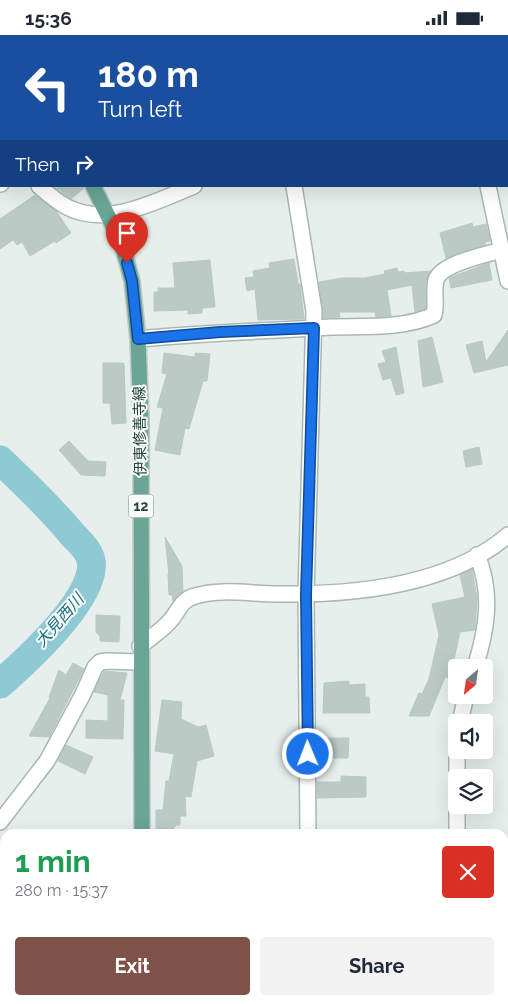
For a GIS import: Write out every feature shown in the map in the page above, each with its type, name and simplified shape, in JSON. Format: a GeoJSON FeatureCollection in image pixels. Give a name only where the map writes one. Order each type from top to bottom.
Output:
{"type":"FeatureCollection","features":[{"type":"Feature","properties":{"kind":"main road","name":"伊東修善寺線"},"geometry":{"type":"LineString","coordinates":[[93,187],[122,244],[132,281],[138,339],[141,420],[140,662],[142,829]]}},
{"type":"Feature","properties":{"kind":"street"},"geometry":{"type":"LineString","coordinates":[[40,187],[68,208],[83,212],[123,214],[191,187]]}},
{"type":"Feature","properties":{"kind":"street"},"geometry":{"type":"LineString","coordinates":[[294,187],[314,311],[306,595],[308,829]]}},
{"type":"Feature","properties":{"kind":"street"},"geometry":{"type":"LineString","coordinates":[[488,187],[508,281]]}},
{"type":"Feature","properties":{"kind":"street"},"geometry":{"type":"LineString","coordinates":[[138,339],[220,332],[390,324],[426,319],[434,315],[436,283],[442,271],[450,266],[501,250]]}},
{"type":"Feature","properties":{"kind":"street"},"geometry":{"type":"LineString","coordinates":[[140,646],[171,621],[179,605],[194,596],[224,592],[306,595],[378,588],[419,580],[447,571],[508,535]]}},
{"type":"Feature","properties":{"kind":"street"},"geometry":{"type":"LineString","coordinates":[[477,555],[485,580],[487,618],[485,636],[477,659]]}},
{"type":"Feature","properties":{"kind":"street"},"geometry":{"type":"LineString","coordinates":[[0,822],[47,761],[83,694],[95,667],[107,661],[140,662]]}},
{"type":"Feature","properties":{"kind":"street"},"geometry":{"type":"LineString","coordinates":[[457,814],[457,829]]}},
{"type":"Feature","properties":{"kind":"building"},"geometry":{"type":"Polygon","coordinates":[[[55,187],[84,187],[71,199],[55,187]]]}},
{"type":"Feature","properties":{"kind":"building"},"geometry":{"type":"Polygon","coordinates":[[[35,195],[56,211],[71,233],[30,256],[22,242],[17,245],[13,240],[0,249],[0,219],[35,195]]]}},
{"type":"Feature","properties":{"kind":"building"},"geometry":{"type":"Polygon","coordinates":[[[472,223],[473,227],[486,224],[490,241],[485,242],[485,245],[446,258],[440,233],[472,223]]]}},
{"type":"Feature","properties":{"kind":"building"},"geometry":{"type":"Polygon","coordinates":[[[294,259],[298,284],[300,284],[304,319],[258,320],[255,289],[247,291],[245,278],[254,277],[253,271],[270,268],[269,263],[294,259]]]}},
{"type":"Feature","properties":{"kind":"building"},"geometry":{"type":"Polygon","coordinates":[[[210,260],[215,307],[202,308],[202,313],[188,314],[188,310],[154,311],[154,292],[158,292],[158,288],[175,288],[173,263],[210,260]]]}},
{"type":"Feature","properties":{"kind":"building"},"geometry":{"type":"Polygon","coordinates":[[[489,263],[492,280],[451,288],[449,278],[489,263]]]}},
{"type":"Feature","properties":{"kind":"building"},"geometry":{"type":"Polygon","coordinates":[[[397,268],[398,272],[404,271],[404,273],[431,271],[426,282],[426,308],[415,312],[412,285],[387,290],[391,316],[376,317],[375,312],[339,312],[340,317],[323,318],[319,282],[342,278],[365,278],[385,274],[384,271],[397,268]]]}},
{"type":"Feature","properties":{"kind":"building"},"geometry":{"type":"Polygon","coordinates":[[[508,330],[508,365],[474,373],[466,345],[482,341],[486,362],[508,330]]]}},
{"type":"Feature","properties":{"kind":"building"},"geometry":{"type":"Polygon","coordinates":[[[432,337],[443,382],[423,387],[418,341],[432,337]]]}},
{"type":"Feature","properties":{"kind":"building"},"geometry":{"type":"Polygon","coordinates":[[[396,347],[404,393],[396,395],[391,378],[383,380],[378,364],[386,362],[382,351],[396,347]]]}},
{"type":"Feature","properties":{"kind":"building"},"geometry":{"type":"Polygon","coordinates":[[[164,353],[195,357],[195,353],[210,354],[207,381],[203,381],[189,429],[185,428],[180,455],[155,450],[163,408],[157,407],[167,374],[162,373],[164,353]]]}},
{"type":"Feature","properties":{"kind":"building"},"geometry":{"type":"Polygon","coordinates":[[[103,363],[124,363],[126,423],[112,424],[110,403],[103,403],[103,363]]]}},
{"type":"Feature","properties":{"kind":"building"},"geometry":{"type":"Polygon","coordinates":[[[69,441],[88,461],[106,462],[105,476],[81,475],[59,450],[69,441]]]}},
{"type":"Feature","properties":{"kind":"building"},"geometry":{"type":"Polygon","coordinates":[[[479,447],[482,464],[466,467],[463,451],[479,447]]]}},
{"type":"Feature","properties":{"kind":"building"},"geometry":{"type":"Polygon","coordinates":[[[165,537],[182,566],[183,591],[173,601],[172,595],[169,595],[165,537]]]}},
{"type":"Feature","properties":{"kind":"building"},"geometry":{"type":"Polygon","coordinates":[[[472,569],[477,598],[475,630],[460,632],[454,659],[448,659],[448,678],[445,677],[429,716],[409,716],[419,693],[422,694],[429,679],[439,635],[432,604],[465,597],[460,575],[472,569]]]}},
{"type":"Feature","properties":{"kind":"building"},"geometry":{"type":"Polygon","coordinates":[[[96,615],[120,616],[119,642],[100,641],[100,636],[96,632],[96,615]]]}},
{"type":"Feature","properties":{"kind":"building"},"geometry":{"type":"Polygon","coordinates":[[[73,663],[84,669],[49,737],[29,736],[50,698],[59,670],[66,675],[73,663]]]}},
{"type":"Feature","properties":{"kind":"building"},"geometry":{"type":"Polygon","coordinates":[[[104,671],[127,673],[120,700],[124,700],[123,739],[86,738],[86,720],[108,721],[108,695],[94,692],[104,671]]]}},
{"type":"Feature","properties":{"kind":"building"},"geometry":{"type":"Polygon","coordinates":[[[349,681],[349,685],[365,684],[365,697],[369,697],[370,713],[323,713],[324,683],[349,681]]]}},
{"type":"Feature","properties":{"kind":"building"},"geometry":{"type":"Polygon","coordinates":[[[162,700],[182,702],[181,719],[198,727],[206,725],[214,756],[197,761],[191,797],[185,796],[186,816],[180,816],[180,825],[176,825],[173,829],[156,829],[156,810],[163,810],[166,781],[169,781],[174,754],[155,751],[162,700]]]}},
{"type":"Feature","properties":{"kind":"building"},"geometry":{"type":"Polygon","coordinates":[[[322,738],[349,738],[348,758],[322,758],[322,738]]]}},
{"type":"Feature","properties":{"kind":"building"},"geometry":{"type":"Polygon","coordinates":[[[66,745],[93,757],[85,774],[58,761],[66,745]]]}},
{"type":"Feature","properties":{"kind":"building"},"geometry":{"type":"Polygon","coordinates":[[[341,776],[366,777],[366,797],[317,798],[317,782],[341,782],[341,776]]]}},
{"type":"Feature","properties":{"kind":"waterway","name":"大見西川"},"geometry":{"type":"LineString","coordinates":[[0,460],[84,546],[89,555],[91,569],[86,587],[60,624],[27,660],[0,684]]}},
{"type":"Feature","properties":{"kind":"route"},"geometry":{"type":"LineString","coordinates":[[127,263],[132,281],[138,339],[220,332],[314,328],[306,595],[308,754]]}}]}
